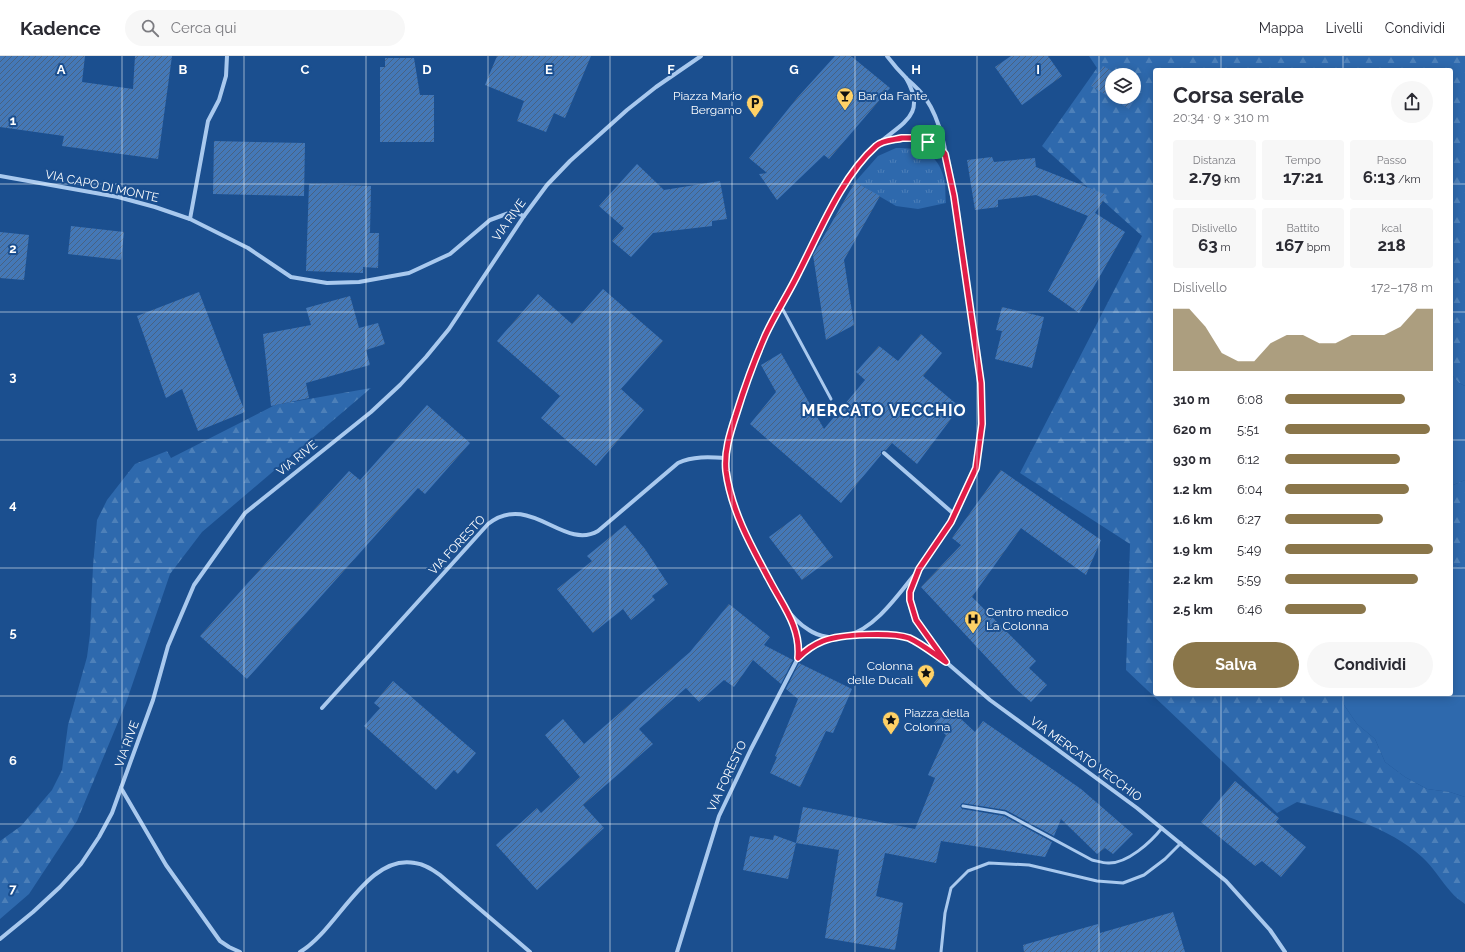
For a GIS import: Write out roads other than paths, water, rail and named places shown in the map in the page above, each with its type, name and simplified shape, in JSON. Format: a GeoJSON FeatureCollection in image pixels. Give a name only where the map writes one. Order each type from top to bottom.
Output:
{"type":"FeatureCollection","features":[{"type":"Feature","properties":{"kind":"street"},"geometry":{"type":"LineString","coordinates":[[190,220],[208,121],[219,100],[226,76],[227,56]]}},
{"type":"Feature","properties":{"kind":"street","name":"VIA RIVE"},"geometry":{"type":"LineString","coordinates":[[0,939],[33,912],[60,886],[81,864],[99,837],[112,813],[152,700],[168,646],[194,585],[245,513],[371,412],[416,368],[448,329],[524,216],[547,185],[598,135],[656,87],[701,56]]}},
{"type":"Feature","properties":{"kind":"street"},"geometry":{"type":"LineString","coordinates":[[887,56],[927,99],[937,123],[954,196],[981,383],[982,424],[976,468],[955,515],[919,569],[872,623],[847,636],[824,636],[809,630],[799,622],[786,607],[770,581],[739,519],[726,471],[728,444],[739,404],[765,335],[843,186],[868,153],[908,119],[915,102],[914,95],[906,78]]}},
{"type":"Feature","properties":{"kind":"street"},"geometry":{"type":"LineString","coordinates":[[878,144],[902,138],[916,138],[939,147],[945,154]]}},
{"type":"Feature","properties":{"kind":"street","name":"VIA CAPO DI MONTE"},"geometry":{"type":"LineString","coordinates":[[0,176],[118,197],[155,206],[190,220],[248,248],[291,277],[327,283],[359,282],[409,273],[450,254],[490,220],[509,213],[524,216]]}},
{"type":"Feature","properties":{"kind":"street"},"geometry":{"type":"LineString","coordinates":[[884,453],[955,515]]}},
{"type":"Feature","properties":{"kind":"street","name":"VIA FORESTO"},"geometry":{"type":"LineString","coordinates":[[322,708],[488,524],[497,518],[516,514],[528,515],[570,533],[579,536],[586,536],[598,531],[678,463],[698,458],[726,458]]}},
{"type":"Feature","properties":{"kind":"street"},"geometry":{"type":"LineString","coordinates":[[919,569],[910,592],[912,610],[916,620],[946,662]]}},
{"type":"Feature","properties":{"kind":"street"},"geometry":{"type":"LineString","coordinates":[[786,607],[798,639],[798,658]]}},
{"type":"Feature","properties":{"kind":"street","name":"VIA MERCATO VECCHIO"},"geometry":{"type":"LineString","coordinates":[[847,636],[896,635],[908,638],[946,662],[990,700],[1136,808],[1226,881],[1270,930],[1285,952]]}},
{"type":"Feature","properties":{"kind":"street","name":"VIA FORESTO"},"geometry":{"type":"LineString","coordinates":[[677,952],[719,816],[750,749],[798,658],[814,645],[838,637]]}},
{"type":"Feature","properties":{"kind":"street"},"geometry":{"type":"LineString","coordinates":[[121,788],[166,865],[220,941],[240,952]]}},
{"type":"Feature","properties":{"kind":"street"},"geometry":{"type":"LineString","coordinates":[[300,952],[314,943],[365,884],[376,874],[394,864],[404,862],[415,862],[440,874],[530,952]]}},
{"type":"Feature","properties":{"kind":"lane"},"geometry":{"type":"LineString","coordinates":[[781,306],[831,399]]}},
{"type":"Feature","properties":{"kind":"lane"},"geometry":{"type":"LineString","coordinates":[[962,806],[1005,813],[1092,860],[1107,864],[1119,862],[1128,858],[1153,838],[1162,828]]}},
{"type":"Feature","properties":{"kind":"lane"},"geometry":{"type":"LineString","coordinates":[[941,952],[945,913],[951,888],[968,871],[989,862],[1029,865],[1097,881],[1123,883],[1144,876],[1165,859],[1181,843]]}},
{"type":"Feature","properties":{"kind":"place","name":"Bar da Fante"},"geometry":{"type":"Point","coordinates":[845,111]}},
{"type":"Feature","properties":{"kind":"place","name":"Piazza Mario Bergamo"},"geometry":{"type":"Point","coordinates":[755,118]}},
{"type":"Feature","properties":{"kind":"place","name":"Centro medico La Colonna"},"geometry":{"type":"Point","coordinates":[973,634]}},
{"type":"Feature","properties":{"kind":"place","name":"Colonna delle Ducali"},"geometry":{"type":"Point","coordinates":[926,688]}},
{"type":"Feature","properties":{"kind":"place","name":"Piazza della Colonna"},"geometry":{"type":"Point","coordinates":[891,735]}},
{"type":"Feature","properties":{"kind":"district","name":"MERCATO VECCHIO"},"geometry":{"type":"Point","coordinates":[884,410]}}]}
